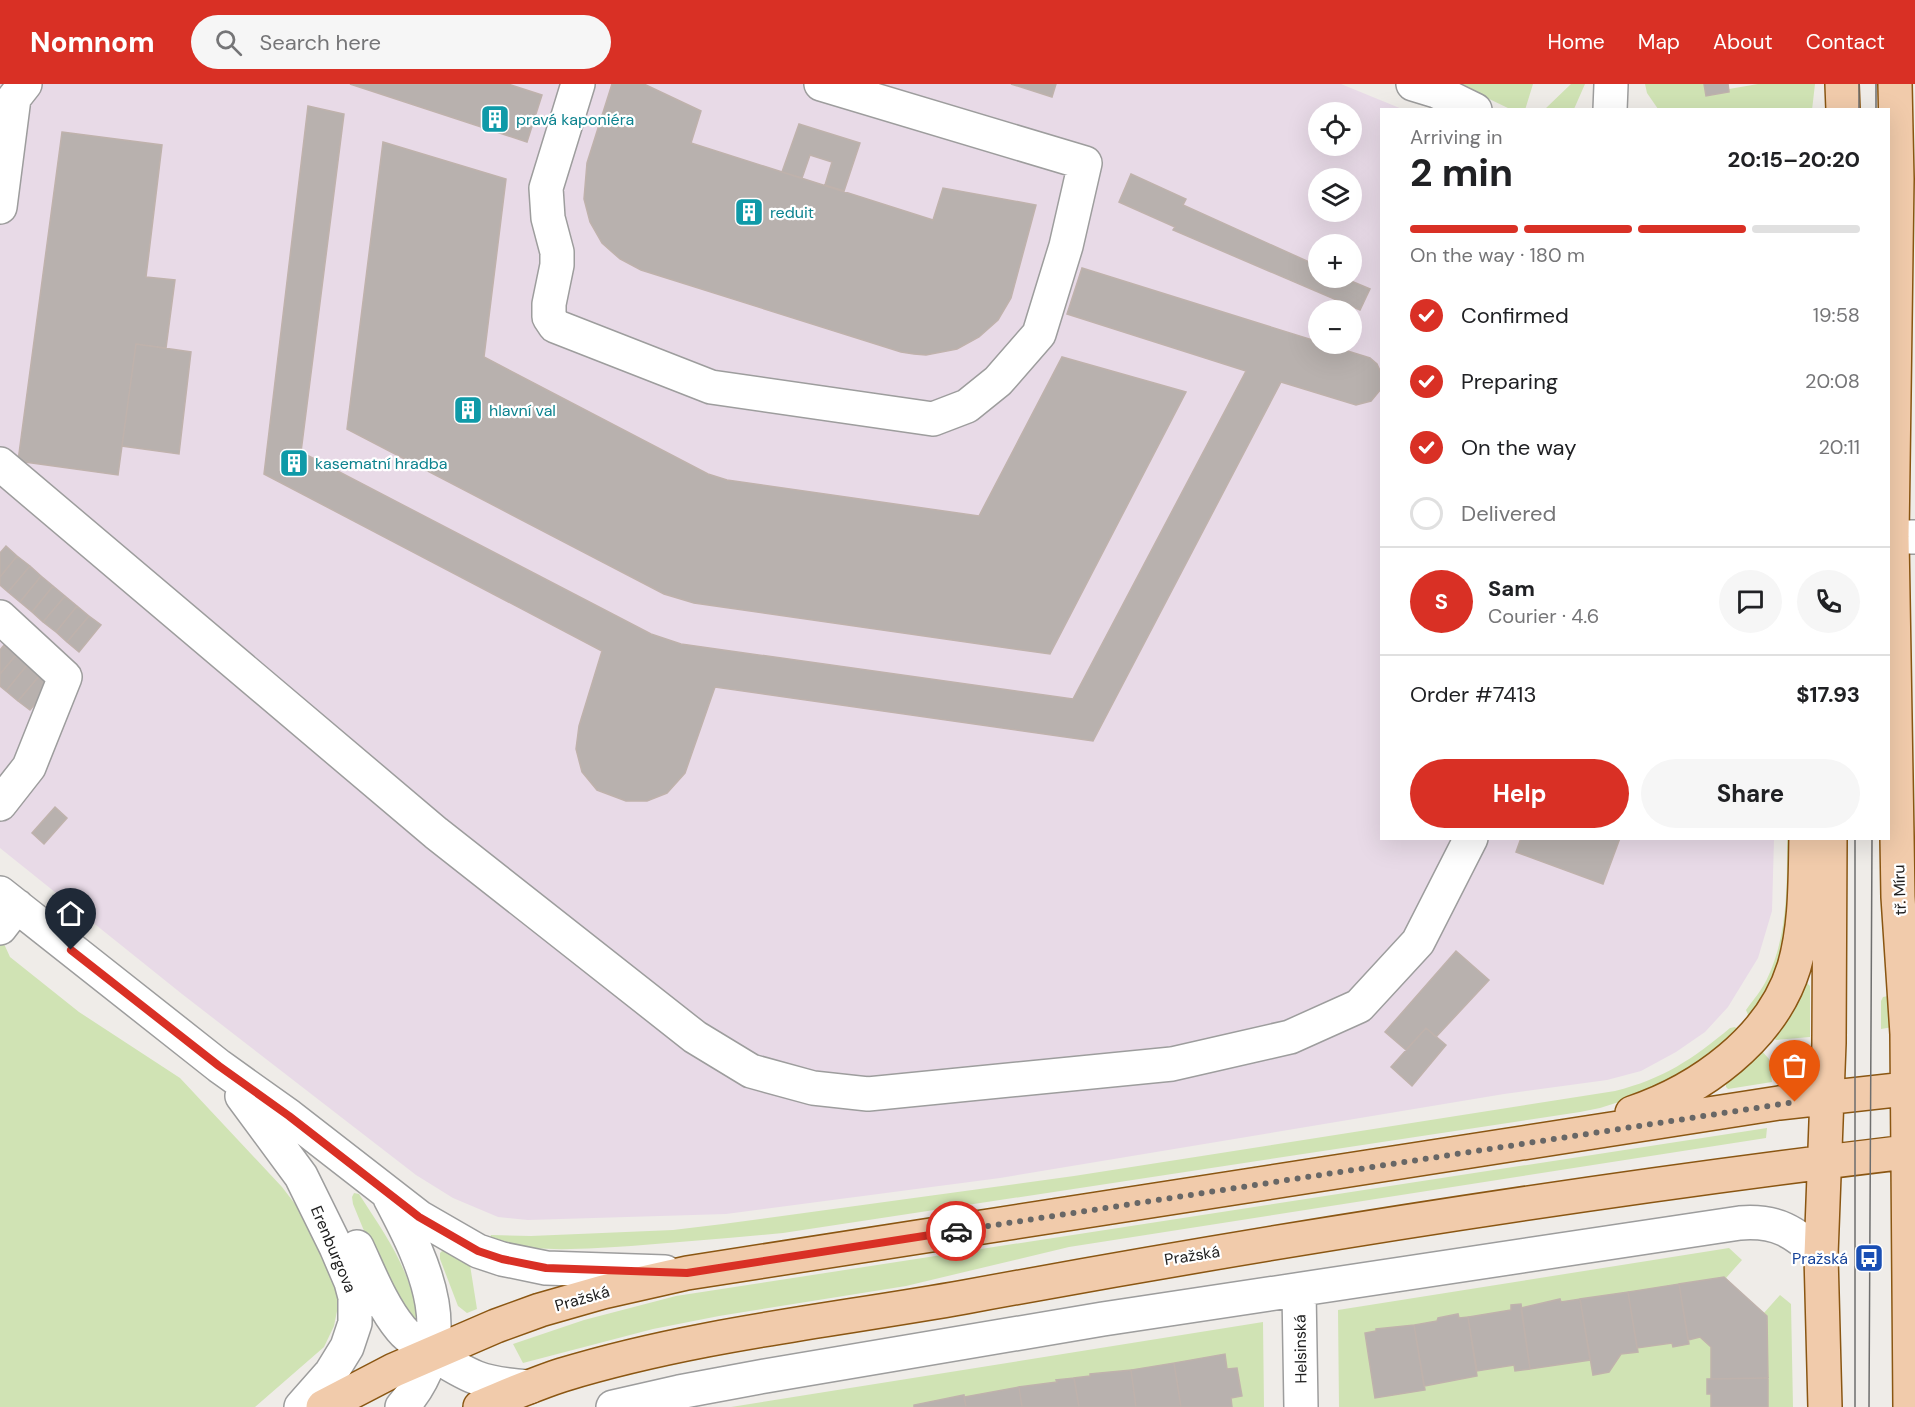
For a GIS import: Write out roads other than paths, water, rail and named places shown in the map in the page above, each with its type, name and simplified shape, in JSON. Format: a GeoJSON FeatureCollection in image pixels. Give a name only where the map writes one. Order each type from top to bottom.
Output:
{"type":"FeatureCollection","features":[{"type":"Feature","properties":{"kind":"main road"},"geometry":{"type":"LineString","coordinates":[[1842,84],[1843,108]]}},
{"type":"Feature","properties":{"kind":"main road","name":"tř. Míru"},"geometry":{"type":"LineString","coordinates":[[1895,84],[1893,179],[1904,537],[1898,897],[1911,1089],[1910,1407]]}},
{"type":"Feature","properties":{"kind":"main road"},"geometry":{"type":"LineString","coordinates":[[1554,1138],[1666,1100],[1708,1075],[1755,1034],[1787,987],[1794,966],[1802,923],[1806,840]]}},
{"type":"Feature","properties":{"kind":"main road"},"geometry":{"type":"LineString","coordinates":[[1825,1407],[1821,1255],[1825,1162],[1841,1096],[1830,840]]}},
{"type":"Feature","properties":{"kind":"main road"},"geometry":{"type":"LineString","coordinates":[[1898,897],[1915,951]]}},
{"type":"Feature","properties":{"kind":"main road","name":"Pražská"},"geometry":{"type":"LineString","coordinates":[[322,1407],[433,1353],[540,1310],[603,1292],[687,1273],[1768,1105],[1911,1089]]}},
{"type":"Feature","properties":{"kind":"main road","name":"Pražská"},"geometry":{"type":"LineString","coordinates":[[480,1407],[529,1387],[604,1363],[665,1348],[759,1331],[862,1316],[1183,1257],[1744,1171],[1912,1151]]}},
{"type":"Feature","properties":{"kind":"street"},"geometry":{"type":"LineString","coordinates":[[0,207],[14,98],[25,84]]}},
{"type":"Feature","properties":{"kind":"street"},"geometry":{"type":"LineString","coordinates":[[578,84],[546,188],[548,218],[557,252],[557,265],[549,304],[549,317],[555,326],[711,387],[933,419],[967,406],[998,381],[1039,334],[1066,246],[1085,163],[821,84]]}},
{"type":"Feature","properties":{"kind":"street"},"geometry":{"type":"LineString","coordinates":[[1413,84],[1436,91],[1471,108]]}},
{"type":"Feature","properties":{"kind":"street"},"geometry":{"type":"LineString","coordinates":[[1610,108],[1611,85]]}},
{"type":"Feature","properties":{"kind":"street"},"geometry":{"type":"LineString","coordinates":[[0,464],[436,833],[695,1037],[751,1071],[813,1088],[868,1094],[1172,1064],[1290,1037],[1359,1006],[1418,942],[1470,840]]}},
{"type":"Feature","properties":{"kind":"street"},"geometry":{"type":"LineString","coordinates":[[0,617],[66,677],[29,767],[0,804]]}},
{"type":"Feature","properties":{"kind":"street","name":"Erenburgova"},"geometry":{"type":"LineString","coordinates":[[6,909],[289,1116],[387,1194],[419,1217],[478,1251],[502,1259],[546,1268],[687,1273]]}},
{"type":"Feature","properties":{"kind":"street","name":"Erenburgova"},"geometry":{"type":"LineString","coordinates":[[219,1066],[266,1125],[301,1176],[336,1247],[355,1297],[355,1323],[346,1347],[331,1373],[301,1407]]}},
{"type":"Feature","properties":{"kind":"street","name":"Erenburgova"},"geometry":{"type":"LineString","coordinates":[[266,1125],[296,1152],[319,1178],[333,1199],[384,1304],[412,1340],[433,1353],[442,1362],[478,1380],[500,1385],[529,1387]]}},
{"type":"Feature","properties":{"kind":"street","name":"Erenburgova"},"geometry":{"type":"LineString","coordinates":[[387,1194],[417,1252],[429,1288],[435,1318],[433,1353],[425,1373],[402,1407]]}},
{"type":"Feature","properties":{"kind":"street"},"geometry":{"type":"LineString","coordinates":[[613,1407],[788,1372],[1104,1319],[1299,1291],[1461,1263],[1754,1222],[1765,1222],[1782,1227],[1796,1234],[1821,1255]]}},
{"type":"Feature","properties":{"kind":"street","name":"Helsinská"},"geometry":{"type":"LineString","coordinates":[[1299,1291],[1301,1407]]}},
{"type":"Feature","properties":{"kind":"tram line"},"geometry":{"type":"LineString","coordinates":[[1859,84],[1859,108]]}},
{"type":"Feature","properties":{"kind":"tram line"},"geometry":{"type":"LineString","coordinates":[[1876,84],[1876,108]]}},
{"type":"Feature","properties":{"kind":"tram line"},"geometry":{"type":"LineString","coordinates":[[1855,840],[1855,1407]]}},
{"type":"Feature","properties":{"kind":"tram line"},"geometry":{"type":"LineString","coordinates":[[1869,1407],[1872,840]]}},
{"type":"Feature","properties":{"kind":"place","name":"pravá kaponiéra"},"geometry":{"type":"Point","coordinates":[495,119]}},
{"type":"Feature","properties":{"kind":"place","name":"reduit"},"geometry":{"type":"Point","coordinates":[749,212]}},
{"type":"Feature","properties":{"kind":"place","name":"hlavní val"},"geometry":{"type":"Point","coordinates":[468,410]}},
{"type":"Feature","properties":{"kind":"place","name":"kasematní hradba"},"geometry":{"type":"Point","coordinates":[294,463]}},
{"type":"Feature","properties":{"kind":"place","name":"Pražská"},"geometry":{"type":"Point","coordinates":[1869,1258]}}]}
